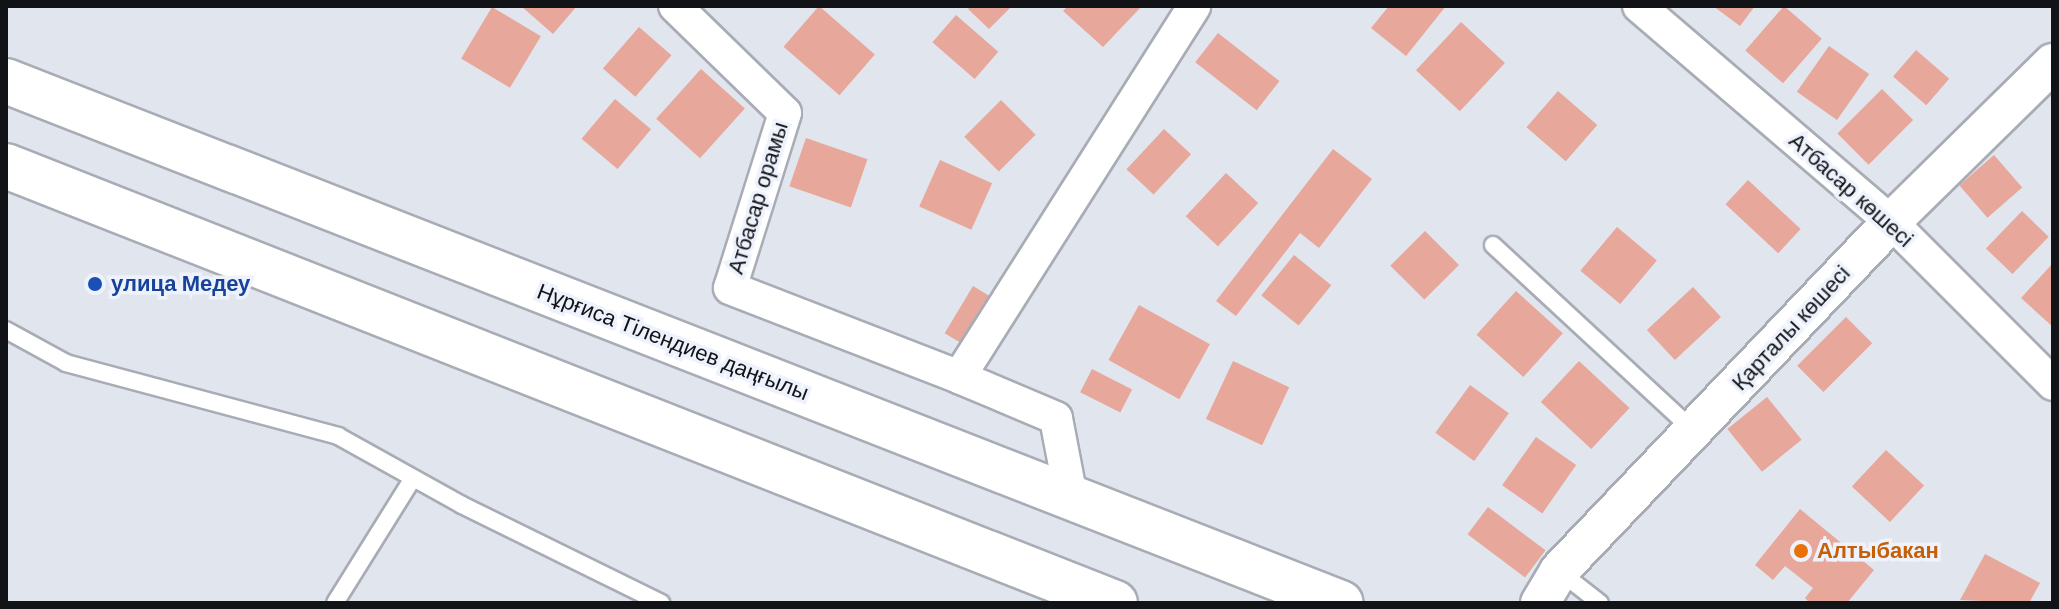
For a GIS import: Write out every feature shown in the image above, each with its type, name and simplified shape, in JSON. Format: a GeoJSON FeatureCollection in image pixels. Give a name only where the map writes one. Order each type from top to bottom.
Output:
{"type":"FeatureCollection","features":[{"type":"Feature","properties":{"kind":"main road","name":"Нұрғиса Тілендиев даңғылы"},"geometry":{"type":"LineString","coordinates":[[6,81],[1341,603]]}},
{"type":"Feature","properties":{"kind":"main road"},"geometry":{"type":"LineString","coordinates":[[6,166],[1115,603]]}},
{"type":"Feature","properties":{"kind":"street","name":"Атбасар орамы"},"geometry":{"type":"LineString","coordinates":[[675,6],[785,113],[730,288],[1056,418],[1071,497]]}},
{"type":"Feature","properties":{"kind":"street"},"geometry":{"type":"LineString","coordinates":[[959,377],[1194,6]]}},
{"type":"Feature","properties":{"kind":"street","name":"Атбасар көшесі"},"geometry":{"type":"LineString","coordinates":[[1639,6],[1891,222],[2053,384]]}},
{"type":"Feature","properties":{"kind":"street","name":"Қарталы көшесі"},"geometry":{"type":"LineString","coordinates":[[1550,587],[1693,430],[1891,222],[2053,63]]}},
{"type":"Feature","properties":{"kind":"lane"},"geometry":{"type":"LineString","coordinates":[[1493,245],[1693,430]]}},
{"type":"Feature","properties":{"kind":"lane"},"geometry":{"type":"LineString","coordinates":[[6,330],[66,363],[338,436],[413,478],[661,603]]}},
{"type":"Feature","properties":{"kind":"lane"},"geometry":{"type":"LineString","coordinates":[[335,603],[413,478]]}},
{"type":"Feature","properties":{"kind":"lane"},"geometry":{"type":"LineString","coordinates":[[1550,587],[1600,603]]}},
{"type":"Feature","properties":{"kind":"building"},"geometry":{"type":"Polygon","coordinates":[[[521,6],[577,6],[553,34],[521,6]]]}},
{"type":"Feature","properties":{"kind":"building"},"geometry":{"type":"Polygon","coordinates":[[[819,6],[875,55],[839,95],[784,47],[819,6]]]}},
{"type":"Feature","properties":{"kind":"building"},"geometry":{"type":"Polygon","coordinates":[[[971,6],[1012,6],[989,29],[968,9],[971,6]]]}},
{"type":"Feature","properties":{"kind":"building"},"geometry":{"type":"Polygon","coordinates":[[[1068,6],[1142,6],[1103,47],[1063,11],[1068,6]]]}},
{"type":"Feature","properties":{"kind":"building"},"geometry":{"type":"Polygon","coordinates":[[[1389,6],[1446,6],[1406,56],[1371,28],[1389,6]]]}},
{"type":"Feature","properties":{"kind":"building"},"geometry":{"type":"Polygon","coordinates":[[[1713,6],[1755,6],[1740,26],[1713,6]]]}},
{"type":"Feature","properties":{"kind":"building"},"geometry":{"type":"Polygon","coordinates":[[[1784,6],[1822,39],[1783,83],[1745,51],[1784,6]]]}},
{"type":"Feature","properties":{"kind":"building"},"geometry":{"type":"Polygon","coordinates":[[[492,7],[541,36],[510,88],[461,58],[492,7]]]}},
{"type":"Feature","properties":{"kind":"building"},"geometry":{"type":"Polygon","coordinates":[[[956,15],[998,52],[975,79],[932,42],[956,15]]]}},
{"type":"Feature","properties":{"kind":"building"},"geometry":{"type":"Polygon","coordinates":[[[1461,22],[1505,63],[1460,111],[1416,70],[1461,22]]]}},
{"type":"Feature","properties":{"kind":"building"},"geometry":{"type":"Polygon","coordinates":[[[639,27],[671,55],[635,97],[603,69],[639,27]]]}},
{"type":"Feature","properties":{"kind":"building"},"geometry":{"type":"Polygon","coordinates":[[[1218,33],[1279,81],[1257,110],[1195,62],[1218,33]]]}},
{"type":"Feature","properties":{"kind":"building"},"geometry":{"type":"Polygon","coordinates":[[[1829,46],[1869,74],[1837,120],[1797,92],[1829,46]]]}},
{"type":"Feature","properties":{"kind":"building"},"geometry":{"type":"Polygon","coordinates":[[[1916,50],[1949,79],[1926,105],[1893,76],[1916,50]]]}},
{"type":"Feature","properties":{"kind":"building"},"geometry":{"type":"Polygon","coordinates":[[[701,69],[745,108],[700,158],[656,119],[701,69]]]}},
{"type":"Feature","properties":{"kind":"building"},"geometry":{"type":"Polygon","coordinates":[[[1882,89],[1913,120],[1869,165],[1837,134],[1882,89]]]}},
{"type":"Feature","properties":{"kind":"building"},"geometry":{"type":"Polygon","coordinates":[[[1558,91],[1597,125],[1566,161],[1527,127],[1558,91]]]}},
{"type":"Feature","properties":{"kind":"building"},"geometry":{"type":"Polygon","coordinates":[[[615,99],[651,129],[618,169],[582,139],[615,99]]]}},
{"type":"Feature","properties":{"kind":"building"},"geometry":{"type":"Polygon","coordinates":[[[1001,100],[1036,135],[999,171],[964,137],[1001,100]]]}},
{"type":"Feature","properties":{"kind":"building"},"geometry":{"type":"Polygon","coordinates":[[[1164,129],[1191,154],[1154,194],[1126,169],[1164,129]]]}},
{"type":"Feature","properties":{"kind":"building"},"geometry":{"type":"Polygon","coordinates":[[[806,138],[867,159],[851,207],[789,186],[806,138]]]}},
{"type":"Feature","properties":{"kind":"building"},"geometry":{"type":"Polygon","coordinates":[[[1333,149],[1372,179],[1319,248],[1300,233],[1236,316],[1216,301],[1333,149]]]}},
{"type":"Feature","properties":{"kind":"building"},"geometry":{"type":"Polygon","coordinates":[[[1994,155],[2022,187],[1987,218],[1959,185],[1994,155]]]}},
{"type":"Feature","properties":{"kind":"building"},"geometry":{"type":"Polygon","coordinates":[[[940,160],[992,183],[971,230],[919,207],[940,160]]]}},
{"type":"Feature","properties":{"kind":"building"},"geometry":{"type":"Polygon","coordinates":[[[1226,173],[1258,203],[1218,246],[1186,216],[1226,173]]]}},
{"type":"Feature","properties":{"kind":"building"},"geometry":{"type":"Polygon","coordinates":[[[1748,180],[1801,229],[1778,253],[1725,204],[1748,180]]]}},
{"type":"Feature","properties":{"kind":"building"},"geometry":{"type":"Polygon","coordinates":[[[2022,211],[2049,237],[2012,274],[1986,248],[2022,211]]]}},
{"type":"Feature","properties":{"kind":"building"},"geometry":{"type":"Polygon","coordinates":[[[1617,227],[1657,260],[1620,304],[1580,271],[1617,227]]]}},
{"type":"Feature","properties":{"kind":"building"},"geometry":{"type":"Polygon","coordinates":[[[1425,231],[1459,265],[1424,300],[1390,266],[1425,231]]]}},
{"type":"Feature","properties":{"kind":"building"},"geometry":{"type":"Polygon","coordinates":[[[1294,255],[1331,285],[1299,326],[1261,295],[1294,255]]]}},
{"type":"Feature","properties":{"kind":"building"},"geometry":{"type":"Polygon","coordinates":[[[2053,263],[2053,327],[2021,298],[2053,263]]]}},
{"type":"Feature","properties":{"kind":"building"},"geometry":{"type":"Polygon","coordinates":[[[973,286],[996,300],[968,347],[945,333],[973,286]]]}},
{"type":"Feature","properties":{"kind":"building"},"geometry":{"type":"Polygon","coordinates":[[[1693,287],[1721,317],[1675,360],[1647,330],[1693,287]]]}},
{"type":"Feature","properties":{"kind":"building"},"geometry":{"type":"Polygon","coordinates":[[[1516,291],[1563,333],[1523,377],[1477,335],[1516,291]]]}},
{"type":"Feature","properties":{"kind":"building"},"geometry":{"type":"Polygon","coordinates":[[[1139,305],[1210,344],[1179,399],[1108,360],[1139,305]]]}},
{"type":"Feature","properties":{"kind":"building"},"geometry":{"type":"Polygon","coordinates":[[[1846,317],[1872,343],[1823,392],[1797,366],[1846,317]]]}},
{"type":"Feature","properties":{"kind":"building"},"geometry":{"type":"Polygon","coordinates":[[[1233,361],[1289,387],[1262,445],[1206,419],[1233,361]]]}},
{"type":"Feature","properties":{"kind":"building"},"geometry":{"type":"Polygon","coordinates":[[[1579,361],[1629,408],[1591,449],[1541,402],[1579,361]]]}},
{"type":"Feature","properties":{"kind":"building"},"geometry":{"type":"Polygon","coordinates":[[[1092,369],[1132,389],[1120,413],[1080,392],[1092,369]]]}},
{"type":"Feature","properties":{"kind":"building"},"geometry":{"type":"Polygon","coordinates":[[[1470,385],[1509,413],[1474,461],[1435,433],[1470,385]]]}},
{"type":"Feature","properties":{"kind":"building"},"geometry":{"type":"Polygon","coordinates":[[[1767,397],[1802,440],[1762,472],[1727,429],[1767,397]]]}},
{"type":"Feature","properties":{"kind":"building"},"geometry":{"type":"Polygon","coordinates":[[[1536,437],[1576,465],[1542,513],[1502,485],[1536,437]]]}},
{"type":"Feature","properties":{"kind":"building"},"geometry":{"type":"Polygon","coordinates":[[[1886,450],[1924,485],[1890,522],[1852,487],[1886,450]]]}},
{"type":"Feature","properties":{"kind":"building"},"geometry":{"type":"Polygon","coordinates":[[[1488,507],[1546,550],[1525,577],[1468,534],[1488,507]]]}},
{"type":"Feature","properties":{"kind":"building"},"geometry":{"type":"Polygon","coordinates":[[[1800,509],[1874,570],[1847,603],[1810,603],[1805,598],[1813,588],[1785,566],[1773,580],[1755,565],[1800,509]]]}},
{"type":"Feature","properties":{"kind":"building"},"geometry":{"type":"Polygon","coordinates":[[[1985,554],[2040,583],[2029,603],[1960,600],[1985,554]]]}},
{"type":"Feature","properties":{"kind":"place","name":"улица Медеу"},"geometry":{"type":"Point","coordinates":[95,284]}},
{"type":"Feature","properties":{"kind":"place","name":"Алтыбакан"},"geometry":{"type":"Point","coordinates":[1801,551]}}]}
